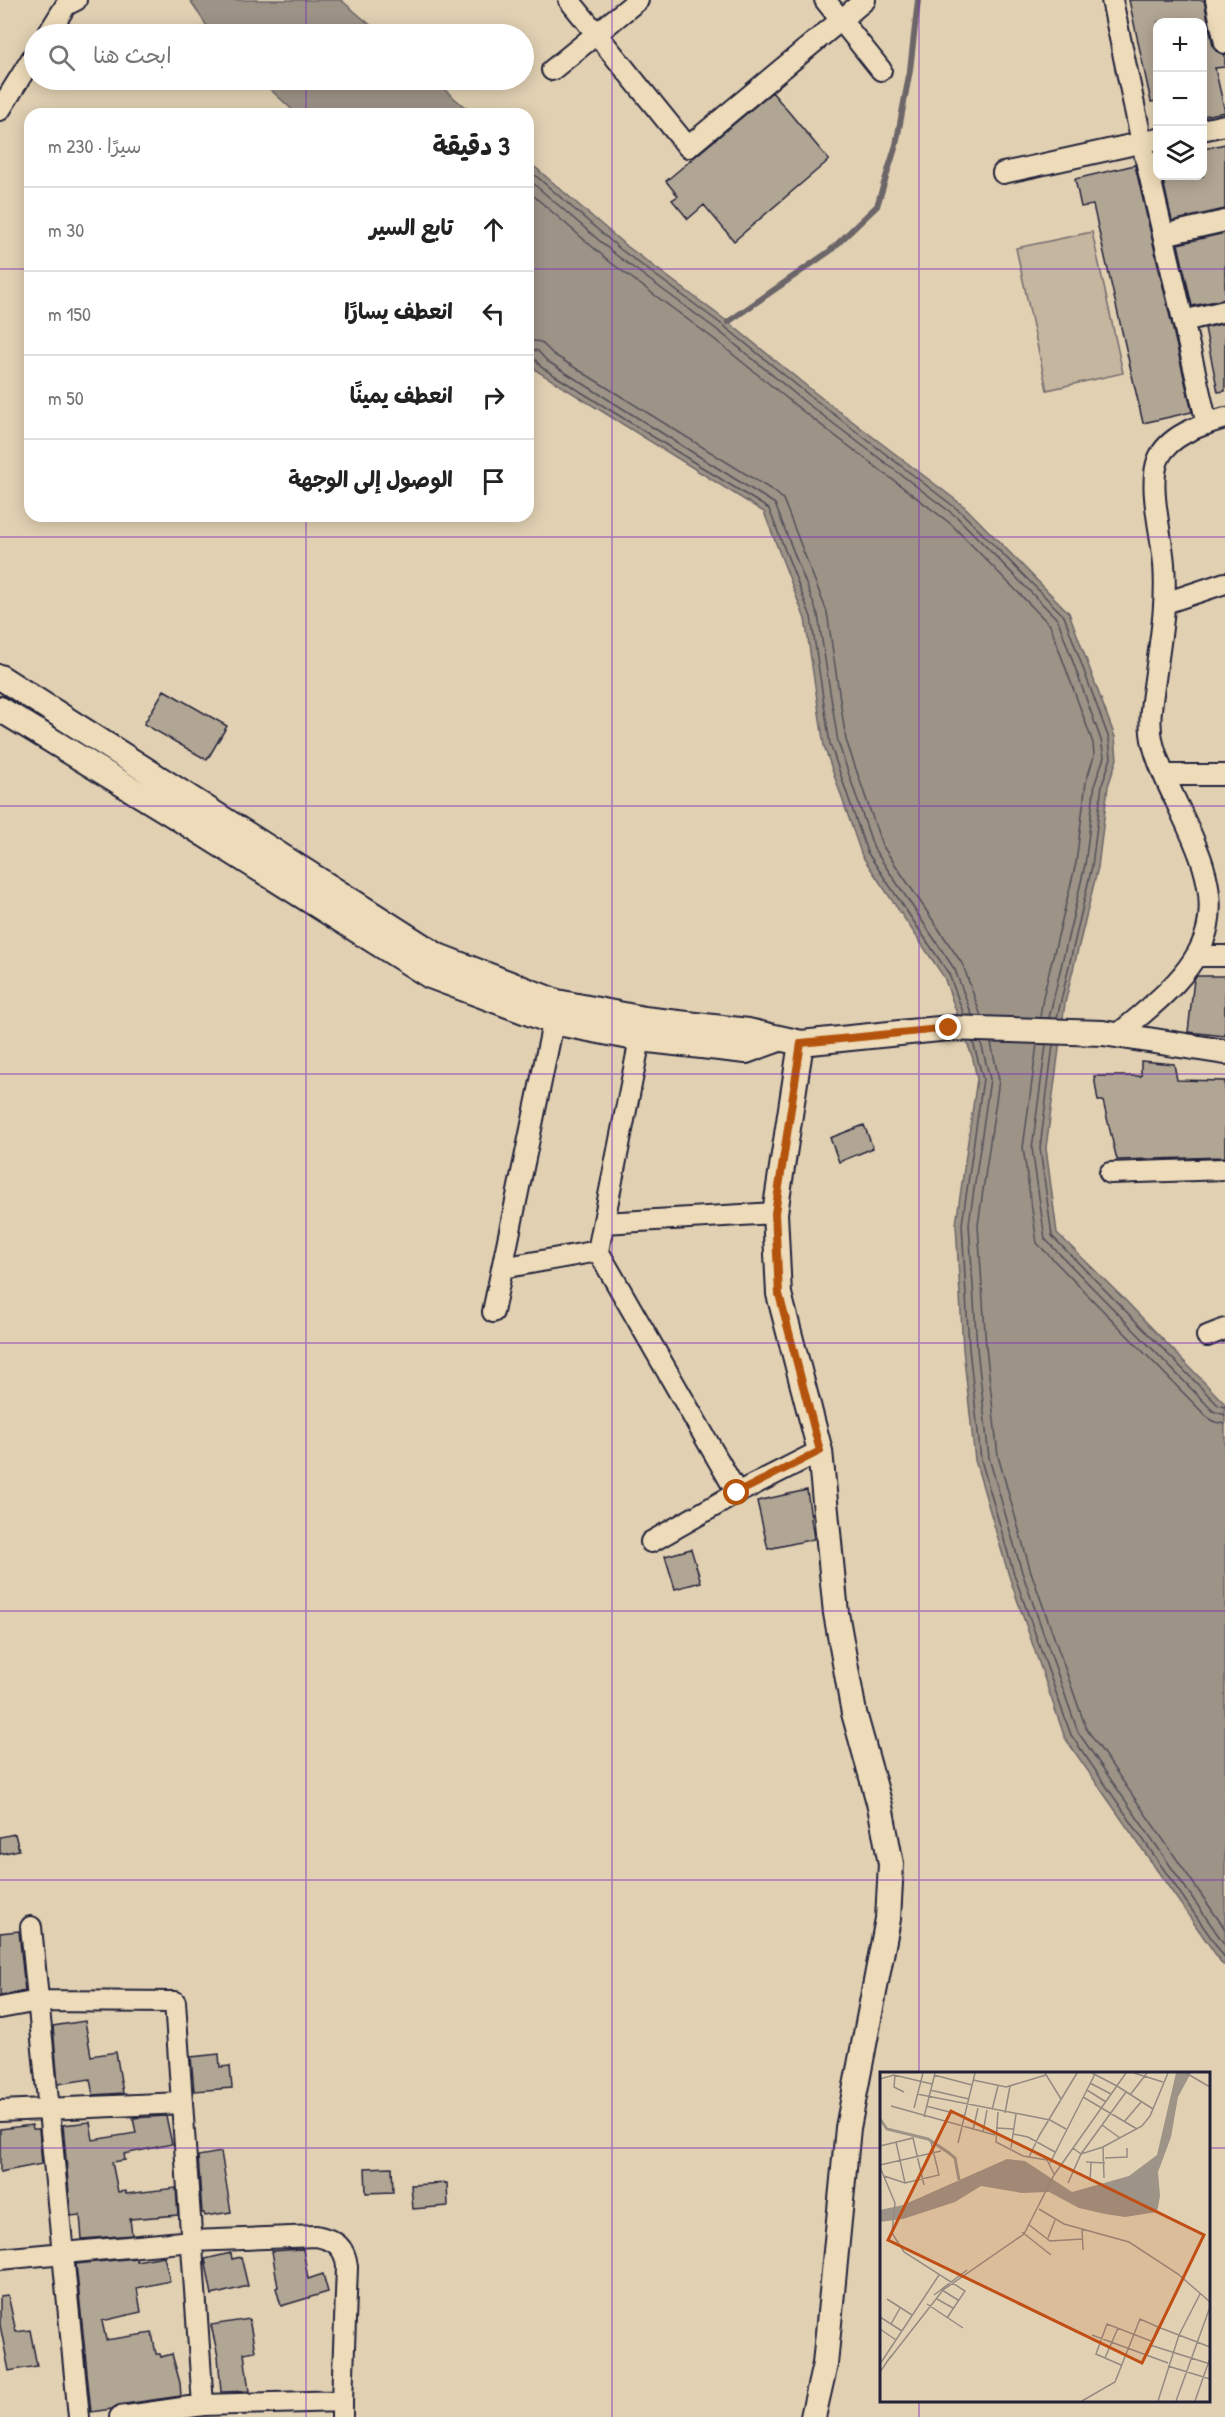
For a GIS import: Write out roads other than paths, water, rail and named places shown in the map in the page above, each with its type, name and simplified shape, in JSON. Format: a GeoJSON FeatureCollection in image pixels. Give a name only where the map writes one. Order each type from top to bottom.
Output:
{"type":"FeatureCollection","features":[{"type":"Feature","properties":{"kind":"main road"},"geometry":{"type":"LineString","coordinates":[[0,676],[180,806],[434,966],[555,1012],[642,1029],[748,1031],[790,1041],[949,1028],[1110,1034],[1225,1052]]}},
{"type":"Feature","properties":{"kind":"main road"},"geometry":{"type":"LineString","coordinates":[[0,709],[180,806]]}},
{"type":"Feature","properties":{"kind":"main road"},"geometry":{"type":"LineString","coordinates":[[790,1041],[775,1213],[779,1294],[820,1451],[836,1613],[854,1713],[880,1806],[891,1864],[888,1919],[848,2128],[825,2364],[813,2417]]}},
{"type":"Feature","properties":{"kind":"street"},"geometry":{"type":"LineString","coordinates":[[54,24],[66,5],[76,0]]}},
{"type":"Feature","properties":{"kind":"street"},"geometry":{"type":"LineString","coordinates":[[568,0],[688,147],[865,0]]}},
{"type":"Feature","properties":{"kind":"street"},"geometry":{"type":"LineString","coordinates":[[552,70],[638,0]]}},
{"type":"Feature","properties":{"kind":"street"},"geometry":{"type":"LineString","coordinates":[[825,0],[882,70]]}},
{"type":"Feature","properties":{"kind":"street"},"geometry":{"type":"LineString","coordinates":[[1110,1034],[1163,996],[1197,956],[1208,925],[1209,893],[1205,871],[1165,775],[1154,745],[1149,719],[1165,603],[1164,565],[1155,485],[1158,461],[1168,443],[1216,421],[1183,321],[1163,235],[1150,141],[1112,0]]}},
{"type":"Feature","properties":{"kind":"street"},"geometry":{"type":"LineString","coordinates":[[1216,0],[1225,44]]}},
{"type":"Feature","properties":{"kind":"street"},"geometry":{"type":"LineString","coordinates":[[0,110],[24,71]]}},
{"type":"Feature","properties":{"kind":"street"},"geometry":{"type":"LineString","coordinates":[[1207,129],[1225,125]]}},
{"type":"Feature","properties":{"kind":"street"},"geometry":{"type":"LineString","coordinates":[[1003,173],[1150,141]]}},
{"type":"Feature","properties":{"kind":"street"},"geometry":{"type":"LineString","coordinates":[[1163,235],[1225,221]]}},
{"type":"Feature","properties":{"kind":"street"},"geometry":{"type":"LineString","coordinates":[[1183,321],[1225,311]]}},
{"type":"Feature","properties":{"kind":"street"},"geometry":{"type":"LineString","coordinates":[[1165,603],[1225,583]]}},
{"type":"Feature","properties":{"kind":"street"},"geometry":{"type":"LineString","coordinates":[[1165,775],[1225,775]]}},
{"type":"Feature","properties":{"kind":"street"},"geometry":{"type":"LineString","coordinates":[[1197,956],[1225,956]]}},
{"type":"Feature","properties":{"kind":"street"},"geometry":{"type":"LineString","coordinates":[[493,1312],[555,1012]]}},
{"type":"Feature","properties":{"kind":"street"},"geometry":{"type":"LineString","coordinates":[[642,1029],[598,1251],[737,1493]]}},
{"type":"Feature","properties":{"kind":"street"},"geometry":{"type":"LineString","coordinates":[[1110,1173],[1225,1169]]}},
{"type":"Feature","properties":{"kind":"street"},"geometry":{"type":"LineString","coordinates":[[604,1223],[775,1213]]}},
{"type":"Feature","properties":{"kind":"street"},"geometry":{"type":"LineString","coordinates":[[502,1268],[598,1251]]}},
{"type":"Feature","properties":{"kind":"street"},"geometry":{"type":"LineString","coordinates":[[651,1542],[737,1493],[820,1451]]}},
{"type":"Feature","properties":{"kind":"street"},"geometry":{"type":"LineString","coordinates":[[31,1927],[79,2417]]}},
{"type":"Feature","properties":{"kind":"street"},"geometry":{"type":"LineString","coordinates":[[0,2008],[38,2001],[175,2002],[203,2405]]}},
{"type":"Feature","properties":{"kind":"street"},"geometry":{"type":"LineString","coordinates":[[0,2111],[182,2103]]}},
{"type":"Feature","properties":{"kind":"street"},"geometry":{"type":"LineString","coordinates":[[0,2259],[192,2241],[316,2236],[332,2239],[346,2253],[342,2409],[203,2405],[175,2413],[120,2417]]}},
{"type":"Feature","properties":{"kind":"water"},"geometry":{"type":"Polygon","coordinates":[[[190,0],[341,0],[369,24],[206,24],[190,0]]]}},
{"type":"Feature","properties":{"kind":"water"},"geometry":{"type":"Polygon","coordinates":[[[271,90],[445,90],[466,108],[290,108],[271,90]]]}},
{"type":"Feature","properties":{"kind":"water"},"geometry":{"type":"Polygon","coordinates":[[[534,166],[624,244],[965,507],[1069,613],[1115,737],[1117,759],[1108,786],[1098,867],[1065,1003],[1046,1148],[1057,1233],[1225,1404],[1225,1965],[1065,1738],[1009,1576],[975,1460],[963,1349],[956,1224],[977,1079],[973,1059],[944,977],[862,856],[824,746],[805,619],[764,512],[534,367],[534,166]]]}},
{"type":"Feature","properties":{"kind":"waterway"},"geometry":{"type":"LineString","coordinates":[[728,322],[830,251],[877,206],[896,145],[910,70],[918,0]]}}]}
